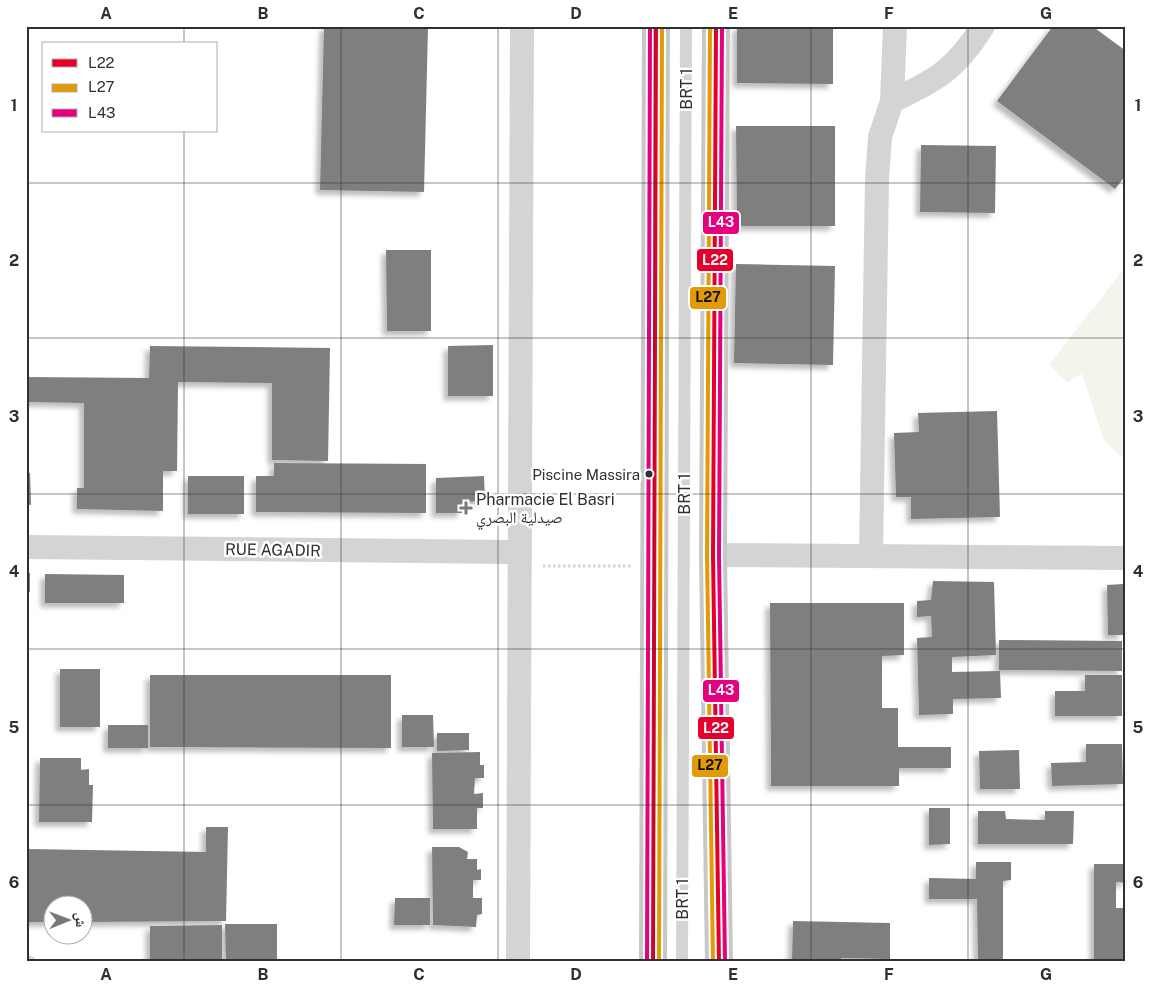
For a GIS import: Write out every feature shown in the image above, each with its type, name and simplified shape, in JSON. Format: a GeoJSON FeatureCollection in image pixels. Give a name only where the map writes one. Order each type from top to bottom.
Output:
{"type":"FeatureCollection","features":[{"type":"Feature","properties":{"kind":"main road"},"geometry":{"type":"LineString","coordinates":[[654,962],[656,26]]}},
{"type":"Feature","properties":{"kind":"main road"},"geometry":{"type":"LineString","coordinates":[[716,26],[713,555],[719,962]]}},
{"type":"Feature","properties":{"kind":"street"},"geometry":{"type":"LineString","coordinates":[[518,962],[522,26]]}},
{"type":"Feature","properties":{"kind":"street"},"geometry":{"type":"LineString","coordinates":[[871,555],[877,178],[880,137],[892,101],[895,26]]}},
{"type":"Feature","properties":{"kind":"street"},"geometry":{"type":"LineString","coordinates":[[892,101],[933,82],[951,68],[983,26]]}},
{"type":"Feature","properties":{"kind":"street","name":"RUE AGADIR"},"geometry":{"type":"LineString","coordinates":[[26,548],[519,559]]}},
{"type":"Feature","properties":{"kind":"street"},"geometry":{"type":"LineString","coordinates":[[713,555],[1126,558]]}},
{"type":"Feature","properties":{"kind":"lane","name":"BRT 1"},"geometry":{"type":"LineString","coordinates":[[682,962],[686,26]]}},
{"type":"Feature","properties":{"kind":"lane"},"geometry":{"type":"LineString","coordinates":[[26,960],[30,962]]}},
{"type":"Feature","properties":{"kind":"path"},"geometry":{"type":"LineString","coordinates":[[519,559],[654,565]]}},
{"type":"Feature","properties":{"kind":"shaded area"},"geometry":{"type":"Polygon","coordinates":[[[1126,266],[1126,460],[1104,441],[1082,374],[1067,382],[1049,365],[1126,266]]]}},
{"type":"Feature","properties":{"kind":"building"},"geometry":{"type":"Polygon","coordinates":[[[324,26],[428,26],[424,192],[320,190],[324,26]]]}},
{"type":"Feature","properties":{"kind":"building"},"geometry":{"type":"Polygon","coordinates":[[[737,26],[833,26],[833,84],[737,83],[737,26]]]}},
{"type":"Feature","properties":{"kind":"building"},"geometry":{"type":"Polygon","coordinates":[[[1053,26],[1092,26],[1126,51],[1126,175],[1115,189],[997,101],[1053,26]]]}},
{"type":"Feature","properties":{"kind":"building"},"geometry":{"type":"Polygon","coordinates":[[[736,126],[835,126],[835,226],[737,226],[736,126]]]}},
{"type":"Feature","properties":{"kind":"building"},"geometry":{"type":"Polygon","coordinates":[[[921,145],[996,146],[995,213],[920,212],[921,145]]]}},
{"type":"Feature","properties":{"kind":"building"},"geometry":{"type":"Polygon","coordinates":[[[386,250],[431,250],[431,331],[387,331],[386,250]]]}},
{"type":"Feature","properties":{"kind":"building"},"geometry":{"type":"Polygon","coordinates":[[[736,264],[835,266],[833,365],[734,363],[736,264]]]}},
{"type":"Feature","properties":{"kind":"building"},"geometry":{"type":"Polygon","coordinates":[[[493,345],[493,396],[448,396],[448,346],[493,345]]]}},
{"type":"Feature","properties":{"kind":"building"},"geometry":{"type":"Polygon","coordinates":[[[150,346],[330,348],[328,461],[272,460],[272,383],[178,382],[177,471],[163,471],[163,511],[77,509],[77,488],[84,488],[84,403],[26,402],[26,377],[149,378],[150,346]]]}},
{"type":"Feature","properties":{"kind":"building"},"geometry":{"type":"Polygon","coordinates":[[[997,411],[1000,517],[911,519],[911,497],[896,497],[894,433],[919,432],[918,413],[997,411]]]}},
{"type":"Feature","properties":{"kind":"building"},"geometry":{"type":"Polygon","coordinates":[[[274,463],[426,464],[426,513],[256,512],[256,476],[274,476],[274,463]]]}},
{"type":"Feature","properties":{"kind":"building"},"geometry":{"type":"Polygon","coordinates":[[[26,473],[30,473],[31,505],[26,504],[26,473]]]}},
{"type":"Feature","properties":{"kind":"building"},"geometry":{"type":"Polygon","coordinates":[[[188,476],[244,476],[244,514],[188,514],[188,476]]]}},
{"type":"Feature","properties":{"kind":"building"},"geometry":{"type":"Polygon","coordinates":[[[484,476],[485,501],[462,502],[462,513],[436,513],[436,478],[484,476]]]}},
{"type":"Feature","properties":{"kind":"building"},"geometry":{"type":"Polygon","coordinates":[[[26,573],[30,573],[30,592],[26,592],[26,573]]]}},
{"type":"Feature","properties":{"kind":"building"},"geometry":{"type":"Polygon","coordinates":[[[45,574],[124,575],[124,603],[45,603],[45,574]]]}},
{"type":"Feature","properties":{"kind":"building"},"geometry":{"type":"Polygon","coordinates":[[[933,581],[994,582],[996,655],[952,657],[952,672],[1000,671],[1001,698],[953,699],[953,714],[919,715],[917,638],[932,637],[931,616],[917,617],[917,601],[931,600],[933,581]]]}},
{"type":"Feature","properties":{"kind":"building"},"geometry":{"type":"Polygon","coordinates":[[[1123,584],[1123,635],[1108,635],[1107,585],[1123,584]]]}},
{"type":"Feature","properties":{"kind":"building"},"geometry":{"type":"Polygon","coordinates":[[[770,603],[904,603],[904,655],[882,656],[882,708],[898,708],[898,747],[951,747],[951,768],[899,768],[899,786],[771,786],[770,603]]]}},
{"type":"Feature","properties":{"kind":"building"},"geometry":{"type":"Polygon","coordinates":[[[999,640],[1122,641],[1122,671],[999,670],[999,640]]]}},
{"type":"Feature","properties":{"kind":"building"},"geometry":{"type":"Polygon","coordinates":[[[60,669],[100,669],[100,727],[60,727],[60,669]]]}},
{"type":"Feature","properties":{"kind":"building"},"geometry":{"type":"Polygon","coordinates":[[[150,675],[391,675],[391,748],[150,747],[150,675]]]}},
{"type":"Feature","properties":{"kind":"building"},"geometry":{"type":"Polygon","coordinates":[[[1085,675],[1122,675],[1122,716],[1055,716],[1055,691],[1085,691],[1085,675]]]}},
{"type":"Feature","properties":{"kind":"building"},"geometry":{"type":"Polygon","coordinates":[[[402,715],[433,715],[434,747],[402,747],[402,715]]]}},
{"type":"Feature","properties":{"kind":"building"},"geometry":{"type":"Polygon","coordinates":[[[108,725],[148,725],[148,748],[108,748],[108,725]]]}},
{"type":"Feature","properties":{"kind":"building"},"geometry":{"type":"Polygon","coordinates":[[[437,733],[469,733],[469,750],[437,751],[437,733]]]}},
{"type":"Feature","properties":{"kind":"building"},"geometry":{"type":"Polygon","coordinates":[[[1086,744],[1122,744],[1123,784],[1052,786],[1051,763],[1086,762],[1086,744]]]}},
{"type":"Feature","properties":{"kind":"building"},"geometry":{"type":"Polygon","coordinates":[[[1019,750],[1020,789],[980,789],[979,751],[1019,750]]]}},
{"type":"Feature","properties":{"kind":"building"},"geometry":{"type":"Polygon","coordinates":[[[480,752],[480,765],[484,765],[484,778],[475,778],[474,794],[483,793],[483,808],[477,808],[477,829],[433,829],[432,753],[480,752]]]}},
{"type":"Feature","properties":{"kind":"building"},"geometry":{"type":"Polygon","coordinates":[[[40,758],[81,758],[81,770],[89,769],[89,785],[93,785],[92,822],[39,822],[40,758]]]}},
{"type":"Feature","properties":{"kind":"building"},"geometry":{"type":"Polygon","coordinates":[[[929,808],[950,808],[950,844],[929,845],[929,808]]]}},
{"type":"Feature","properties":{"kind":"building"},"geometry":{"type":"Polygon","coordinates":[[[978,811],[1005,811],[1006,819],[1045,820],[1045,811],[1074,811],[1073,844],[978,844],[978,811]]]}},
{"type":"Feature","properties":{"kind":"building"},"geometry":{"type":"Polygon","coordinates":[[[206,827],[228,827],[226,921],[92,922],[92,896],[42,896],[42,922],[28,922],[29,849],[206,852],[206,827]]]}},
{"type":"Feature","properties":{"kind":"building"},"geometry":{"type":"Polygon","coordinates":[[[432,847],[459,847],[468,852],[467,859],[477,859],[477,870],[481,869],[481,880],[473,880],[473,898],[482,898],[482,914],[477,915],[476,927],[433,925],[432,847]]]}},
{"type":"Feature","properties":{"kind":"building"},"geometry":{"type":"Polygon","coordinates":[[[976,862],[1011,862],[1011,880],[1003,881],[1003,962],[978,962],[977,899],[929,899],[929,878],[976,879],[976,862]]]}},
{"type":"Feature","properties":{"kind":"building"},"geometry":{"type":"Polygon","coordinates":[[[1094,864],[1126,864],[1126,883],[1116,882],[1116,908],[1126,908],[1126,962],[1094,962],[1094,864]]]}},
{"type":"Feature","properties":{"kind":"building"},"geometry":{"type":"Polygon","coordinates":[[[395,898],[430,898],[430,925],[394,925],[395,898]]]}},
{"type":"Feature","properties":{"kind":"building"},"geometry":{"type":"Polygon","coordinates":[[[793,921],[890,923],[890,959],[841,958],[841,962],[792,962],[793,921]]]}},
{"type":"Feature","properties":{"kind":"building"},"geometry":{"type":"Polygon","coordinates":[[[225,924],[277,924],[277,962],[226,962],[225,924]]]}},
{"type":"Feature","properties":{"kind":"building"},"geometry":{"type":"Polygon","coordinates":[[[222,925],[222,962],[150,962],[150,926],[222,925]]]}},
{"type":"Feature","properties":{"kind":"transit line","name":"L43"},"geometry":{"type":"LineString","coordinates":[[647,962],[650,26]]}},
{"type":"Feature","properties":{"kind":"transit line","name":"L22"},"geometry":{"type":"LineString","coordinates":[[653,962],[656,26]]}},
{"type":"Feature","properties":{"kind":"transit line","name":"L27"},"geometry":{"type":"LineString","coordinates":[[659,962],[662,26]]}},
{"type":"Feature","properties":{"kind":"transit line","name":"L27"},"geometry":{"type":"LineString","coordinates":[[710,26],[707,555],[713,962]]}},
{"type":"Feature","properties":{"kind":"transit line","name":"L22"},"geometry":{"type":"LineString","coordinates":[[716,26],[713,555],[719,962]]}},
{"type":"Feature","properties":{"kind":"transit line","name":"L43"},"geometry":{"type":"LineString","coordinates":[[722,26],[719,555],[725,962]]}},
{"type":"Feature","properties":{"kind":"place","name":"Piscine Massira"},"geometry":{"type":"Point","coordinates":[649,474]}},
{"type":"Feature","properties":{"kind":"place","name":"Pharmacie El Basri صيدلية البصري"},"geometry":{"type":"Point","coordinates":[466,508]}}]}
